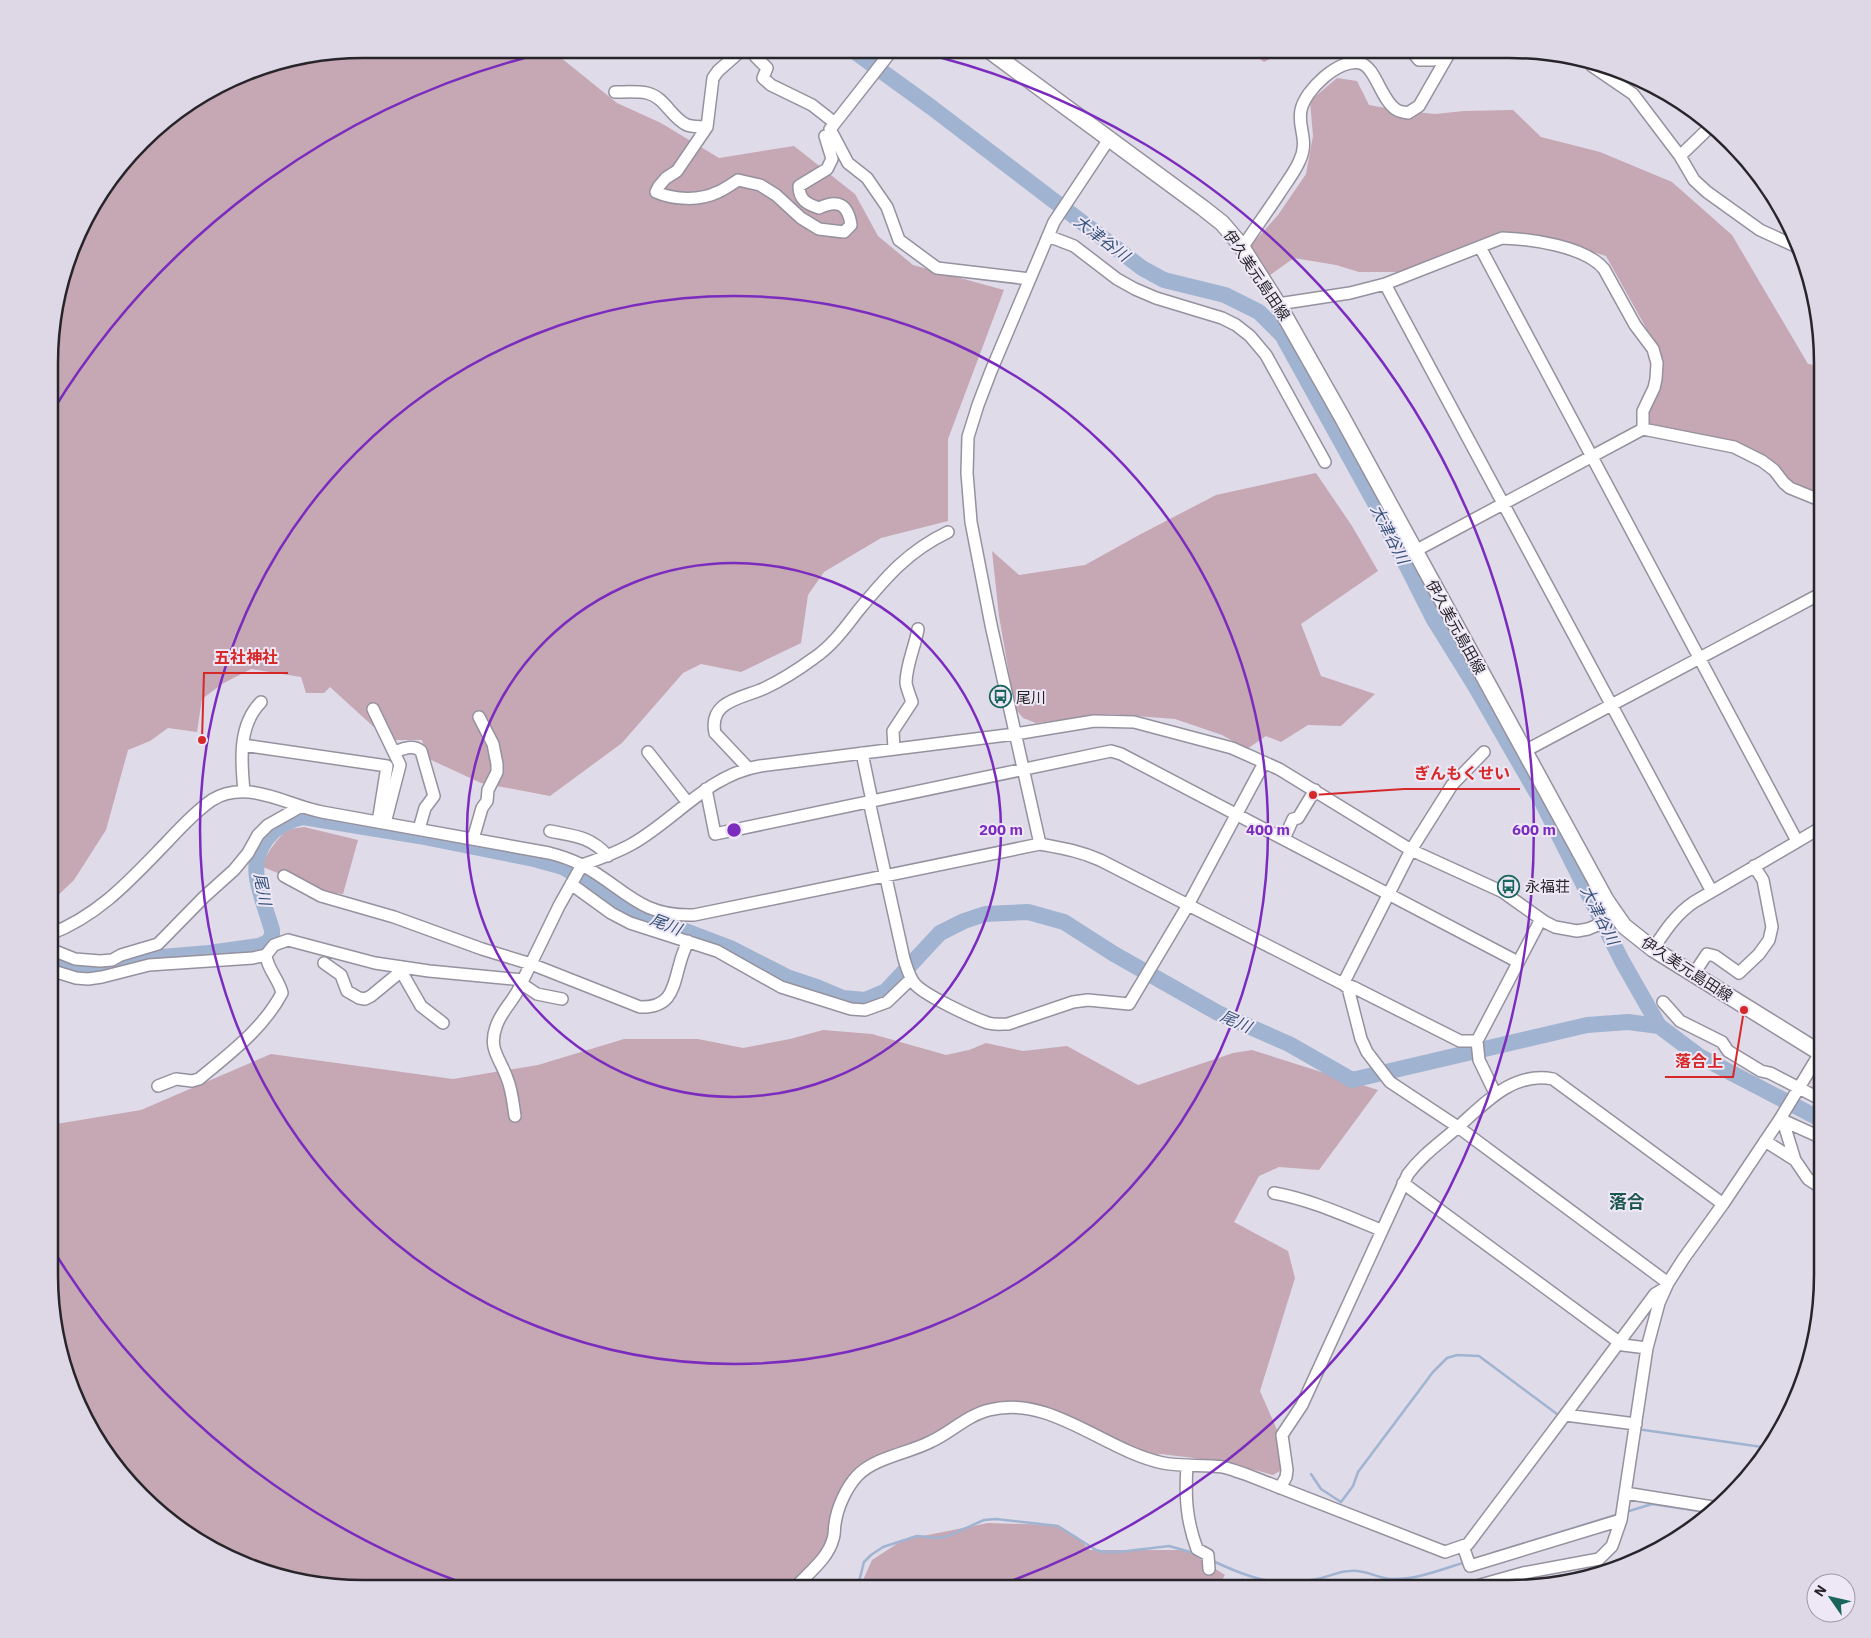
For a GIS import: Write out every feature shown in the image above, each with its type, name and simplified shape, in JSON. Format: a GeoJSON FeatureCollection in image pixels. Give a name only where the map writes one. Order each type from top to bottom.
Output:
{"type":"FeatureCollection","features":[{"type":"Feature","properties":{"kind":"main road","name":"伊久美元島田線"},"geometry":{"type":"LineString","coordinates":[[999,58],[1203,208],[1222,223],[1242,248],[1278,304],[1415,551],[1606,900],[1614,919],[1653,949],[1814,1050]]}},
{"type":"Feature","properties":{"kind":"street"},"geometry":{"type":"LineString","coordinates":[[733,58],[713,78],[706,127],[677,171],[666,178],[658,186],[656,192],[662,195],[690,199],[717,193],[738,180],[760,185],[776,195],[801,218],[819,229],[844,232],[851,225],[849,214],[839,204],[830,202],[819,208],[806,204],[799,194],[799,186],[827,169],[832,159],[828,132],[887,58]]}},
{"type":"Feature","properties":{"kind":"street"},"geometry":{"type":"LineString","coordinates":[[756,58],[767,68],[763,78],[771,85],[812,105],[848,163],[867,178],[887,206],[899,240],[937,268],[1030,279]]}},
{"type":"Feature","properties":{"kind":"street"},"geometry":{"type":"LineString","coordinates":[[1417,58],[1419,60],[1433,60],[1437,58]]}},
{"type":"Feature","properties":{"kind":"street"},"geometry":{"type":"LineString","coordinates":[[1242,248],[1296,169],[1304,152],[1300,111],[1304,100],[1324,77],[1337,68],[1349,64],[1358,62],[1366,65],[1390,104],[1398,110],[1408,113],[1419,106],[1447,58]]}},
{"type":"Feature","properties":{"kind":"street"},"geometry":{"type":"LineString","coordinates":[[1601,72],[1633,94],[1680,156],[1694,180],[1707,192],[1760,230],[1789,244]]}},
{"type":"Feature","properties":{"kind":"street"},"geometry":{"type":"LineString","coordinates":[[615,92],[648,93],[658,99],[677,118],[686,124],[694,127],[706,127]]}},
{"type":"Feature","properties":{"kind":"street"},"geometry":{"type":"LineString","coordinates":[[1680,156],[1707,130]]}},
{"type":"Feature","properties":{"kind":"street"},"geometry":{"type":"LineString","coordinates":[[1040,844],[971,522],[967,473],[968,437],[978,405],[1054,222],[1108,139]]}},
{"type":"Feature","properties":{"kind":"street"},"geometry":{"type":"LineString","coordinates":[[1048,236],[1074,246],[1135,289],[1156,298],[1222,318],[1250,336],[1266,355],[1325,462]]}},
{"type":"Feature","properties":{"kind":"street"},"geometry":{"type":"LineString","coordinates":[[1278,304],[1350,293],[1386,284],[1502,238],[1515,238],[1566,248],[1598,262],[1604,269],[1635,325],[1653,349],[1657,363],[1656,379],[1654,388],[1643,411],[1644,429]]}},
{"type":"Feature","properties":{"kind":"street"},"geometry":{"type":"LineString","coordinates":[[1480,247],[1797,841]]}},
{"type":"Feature","properties":{"kind":"street"},"geometry":{"type":"LineString","coordinates":[[1386,284],[1711,890]]}},
{"type":"Feature","properties":{"kind":"street"},"geometry":{"type":"LineString","coordinates":[[1415,551],[1644,429],[1734,447],[1762,461],[1774,470],[1790,488],[1814,498]]}},
{"type":"Feature","properties":{"kind":"street"},"geometry":{"type":"LineString","coordinates":[[748,768],[715,732],[713,726],[720,708],[731,700],[765,688],[815,658],[839,634],[884,580],[901,563],[926,543],[948,532]]}},
{"type":"Feature","properties":{"kind":"street"},"geometry":{"type":"LineString","coordinates":[[1525,752],[1814,597]]}},
{"type":"Feature","properties":{"kind":"street"},"geometry":{"type":"LineString","coordinates":[[894,749],[893,731],[912,702],[906,684],[908,664],[916,646],[918,629]]}},
{"type":"Feature","properties":{"kind":"street"},"geometry":{"type":"LineString","coordinates":[[244,791],[241,762],[243,745],[249,718],[261,702]]}},
{"type":"Feature","properties":{"kind":"street"},"geometry":{"type":"LineString","coordinates":[[372,709],[400,765],[382,822]]}},
{"type":"Feature","properties":{"kind":"street"},"geometry":{"type":"LineString","coordinates":[[473,839],[482,808],[487,801],[488,790],[497,772],[493,744],[479,717]]}},
{"type":"Feature","properties":{"kind":"street"},"geometry":{"type":"LineString","coordinates":[[514,1116],[512,1094],[493,1045],[496,1026],[522,982],[580,867],[632,844],[722,778],[748,768],[1015,734],[1094,721],[1134,722],[1232,748],[1264,762],[1315,790],[1411,850],[1503,892],[1541,919],[1561,928],[1577,931],[1614,919]]}},
{"type":"Feature","properties":{"kind":"street"},"geometry":{"type":"LineString","coordinates":[[243,745],[387,766],[382,822]]}},
{"type":"Feature","properties":{"kind":"street"},"geometry":{"type":"LineString","coordinates":[[394,752],[409,747],[417,748],[421,751],[434,796],[425,808],[419,829]]}},
{"type":"Feature","properties":{"kind":"street"},"geometry":{"type":"LineString","coordinates":[[706,789],[715,834],[1111,751],[1236,814],[1518,962]]}},
{"type":"Feature","properties":{"kind":"street"},"geometry":{"type":"LineString","coordinates":[[648,752],[688,802]]}},
{"type":"Feature","properties":{"kind":"street"},"geometry":{"type":"LineString","coordinates":[[1343,984],[1411,850],[1452,784],[1484,752]]}},
{"type":"Feature","properties":{"kind":"street"},"geometry":{"type":"LineString","coordinates":[[862,753],[904,959],[911,977],[916,986],[958,1010],[989,1023],[999,1024],[1008,1024],[1073,1002],[1088,1000],[1130,1004],[1188,904],[1264,762]]}},
{"type":"Feature","properties":{"kind":"street"},"geometry":{"type":"LineString","coordinates":[[1284,839],[1294,820],[1298,818],[1315,790]]}},
{"type":"Feature","properties":{"kind":"street"},"geometry":{"type":"LineString","coordinates":[[58,930],[77,922],[100,908],[126,885],[183,825],[213,800],[226,794],[244,791],[264,795],[300,807],[549,853],[580,867],[646,907],[681,915],[694,915],[1040,844],[1086,854],[1460,1041],[1477,1044]]}},
{"type":"Feature","properties":{"kind":"street"},"geometry":{"type":"LineString","coordinates":[[58,952],[75,959],[100,961],[112,960],[121,955],[158,944],[204,897],[234,870],[248,853],[258,834],[268,825],[300,807]]}},
{"type":"Feature","properties":{"kind":"street"},"geometry":{"type":"LineString","coordinates":[[550,831],[588,840],[597,844],[608,856]]}},
{"type":"Feature","properties":{"kind":"street"},"geometry":{"type":"LineString","coordinates":[[1653,949],[1682,910],[1711,890],[1814,831]]}},
{"type":"Feature","properties":{"kind":"street"},"geometry":{"type":"LineString","coordinates":[[1693,975],[1707,954],[1715,956],[1739,973],[1759,954],[1769,940],[1772,927],[1763,880],[1754,866]]}},
{"type":"Feature","properties":{"kind":"street"},"geometry":{"type":"LineString","coordinates":[[284,876],[321,896],[394,917],[482,949],[531,964],[640,1007],[659,1003],[674,989],[679,963],[688,941]]}},
{"type":"Feature","properties":{"kind":"street"},"geometry":{"type":"LineString","coordinates":[[571,883],[619,918],[717,951],[781,987],[858,1010],[866,1010],[887,1002],[911,977]]}},
{"type":"Feature","properties":{"kind":"street"},"geometry":{"type":"LineString","coordinates":[[1496,1093],[1479,1060],[1477,1044],[1541,919]]}},
{"type":"Feature","properties":{"kind":"street"},"geometry":{"type":"LineString","coordinates":[[58,972],[76,978],[88,979],[149,965],[253,958],[266,954],[274,945],[288,940],[403,969],[522,982],[537,994],[562,999]]}},
{"type":"Feature","properties":{"kind":"street"},"geometry":{"type":"LineString","coordinates":[[158,1086],[176,1080],[192,1081],[199,1078],[242,1043],[269,1013],[282,993],[266,962],[266,954]]}},
{"type":"Feature","properties":{"kind":"street"},"geometry":{"type":"LineString","coordinates":[[324,963],[341,975],[347,991],[359,998],[365,999],[403,969]]}},
{"type":"Feature","properties":{"kind":"street"},"geometry":{"type":"LineString","coordinates":[[403,969],[422,1006],[443,1023]]}},
{"type":"Feature","properties":{"kind":"street"},"geometry":{"type":"LineString","coordinates":[[1343,984],[1348,988],[1361,1039],[1376,1065],[1390,1082],[1458,1127],[1667,1286]]}},
{"type":"Feature","properties":{"kind":"street"},"geometry":{"type":"LineString","coordinates":[[1663,1002],[1680,1021],[1722,1042],[1728,1051],[1760,1070],[1770,1073],[1814,1096]]}},
{"type":"Feature","properties":{"kind":"street"},"geometry":{"type":"LineString","coordinates":[[1498,1580],[1523,1573],[1590,1562],[1598,1559],[1612,1546],[1621,1520],[1626,1493],[1647,1348],[1654,1319],[1667,1286],[1684,1258],[1781,1119],[1814,1065]]}},
{"type":"Feature","properties":{"kind":"street"},"geometry":{"type":"LineString","coordinates":[[1280,1488],[1286,1477],[1287,1470],[1282,1435],[1302,1405],[1403,1183],[1425,1154],[1496,1093],[1520,1082],[1536,1079],[1553,1079],[1723,1204]]}},
{"type":"Feature","properties":{"kind":"street"},"geometry":{"type":"LineString","coordinates":[[1781,1119],[1814,1134]]}},
{"type":"Feature","properties":{"kind":"street"},"geometry":{"type":"LineString","coordinates":[[1781,1119],[1795,1160],[1808,1179],[1814,1183]]}},
{"type":"Feature","properties":{"kind":"street"},"geometry":{"type":"LineString","coordinates":[[1765,1141],[1795,1160]]}},
{"type":"Feature","properties":{"kind":"street"},"geometry":{"type":"LineString","coordinates":[[1403,1183],[1623,1345],[1647,1348]]}},
{"type":"Feature","properties":{"kind":"street"},"geometry":{"type":"LineString","coordinates":[[1274,1193],[1294,1197],[1335,1211],[1381,1230]]}},
{"type":"Feature","properties":{"kind":"street"},"geometry":{"type":"LineString","coordinates":[[1467,1556],[1468,1544],[1655,1294],[1667,1286]]}},
{"type":"Feature","properties":{"kind":"street"},"geometry":{"type":"LineString","coordinates":[[803,1580],[823,1559],[833,1540],[838,1511],[857,1476],[893,1455],[932,1442],[975,1415],[987,1410],[1017,1406],[1052,1416],[1132,1452],[1163,1463],[1223,1468],[1245,1474],[1445,1552],[1467,1556],[1621,1520]]}},
{"type":"Feature","properties":{"kind":"street"},"geometry":{"type":"LineString","coordinates":[[1565,1415],[1636,1424]]}},
{"type":"Feature","properties":{"kind":"street"},"geometry":{"type":"LineString","coordinates":[[1186,1465],[1187,1519],[1196,1549],[1208,1555],[1209,1569]]}},
{"type":"Feature","properties":{"kind":"street"},"geometry":{"type":"LineString","coordinates":[[1626,1493],[1708,1506]]}},
{"type":"Feature","properties":{"kind":"shaded area"},"geometry":{"type":"Polygon","coordinates":[[[342,58],[561,58],[617,103],[661,123],[719,158],[794,146],[855,194],[878,236],[913,265],[1004,290],[948,439],[948,521],[881,538],[824,572],[808,595],[801,643],[741,672],[701,664],[683,673],[622,743],[550,796],[481,783],[427,758],[422,740],[388,740],[330,687],[324,693],[306,693],[301,677],[251,669],[222,684],[202,699],[197,732],[168,728],[150,741],[128,750],[106,830],[74,880],[58,895],[58,342],[63,303],[74,264],[89,227],[120,177],[161,133],[210,98],[264,74],[303,63],[322,60],[342,58]]]}},
{"type":"Feature","properties":{"kind":"shaded area"},"geometry":{"type":"Polygon","coordinates":[[[1258,58],[1272,58],[1264,62],[1258,58]]]}},
{"type":"Feature","properties":{"kind":"shaded area"},"geometry":{"type":"Polygon","coordinates":[[[1337,78],[1357,81],[1369,105],[1435,114],[1464,111],[1513,110],[1541,137],[1600,152],[1672,182],[1732,235],[1808,364],[1814,365],[1814,491],[1786,480],[1725,440],[1648,428],[1655,344],[1606,256],[1567,244],[1501,231],[1398,272],[1359,272],[1336,265],[1294,258],[1270,275],[1251,245],[1278,215],[1306,174],[1313,136],[1310,101],[1337,78]]]}},
{"type":"Feature","properties":{"kind":"shaded area"},"geometry":{"type":"Polygon","coordinates":[[[1316,473],[1352,526],[1378,571],[1301,624],[1321,676],[1375,694],[1341,726],[1308,725],[1281,742],[1266,736],[1247,749],[1222,735],[1175,719],[1109,714],[1036,723],[1023,718],[1015,708],[999,616],[992,551],[1019,575],[1085,565],[1216,495],[1316,473]]]}},
{"type":"Feature","properties":{"kind":"shaded area"},"geometry":{"type":"Polygon","coordinates":[[[304,827],[358,840],[343,894],[321,891],[263,867],[269,851],[282,835],[291,829],[304,827]]]}},
{"type":"Feature","properties":{"kind":"shaded area"},"geometry":{"type":"Polygon","coordinates":[[[823,1030],[872,1034],[946,1055],[969,1050],[986,1043],[1023,1051],[1067,1046],[1138,1085],[1233,1053],[1252,1050],[1378,1090],[1319,1170],[1279,1167],[1259,1176],[1234,1222],[1288,1251],[1295,1278],[1260,1391],[1292,1464],[1273,1475],[1226,1462],[1161,1454],[1133,1459],[1104,1440],[1016,1401],[956,1422],[876,1461],[841,1490],[825,1549],[800,1580],[342,1580],[303,1575],[283,1570],[246,1557],[210,1540],[161,1505],[133,1477],[98,1428],[74,1374],[63,1335],[60,1316],[58,1296],[58,1124],[141,1110],[271,1054],[453,1079],[538,1065],[624,1039],[698,1039],[743,1048],[790,1039],[823,1030]]]}},
{"type":"Feature","properties":{"kind":"shaded area"},"geometry":{"type":"Polygon","coordinates":[[[988,1523],[1053,1525],[1076,1536],[1090,1550],[1186,1550],[1225,1575],[1222,1580],[863,1580],[872,1560],[903,1540],[988,1523]]]}},
{"type":"Feature","properties":{"kind":"waterway","name":"大津谷川"},"geometry":{"type":"LineString","coordinates":[[863,58],[931,107],[1142,268],[1164,280],[1225,295],[1259,312],[1282,335],[1376,505],[1433,618],[1474,684],[1542,802],[1622,961],[1659,1026],[1699,1056],[1814,1116]]}},
{"type":"Feature","properties":{"kind":"waterway","name":"尾川"},"geometry":{"type":"LineString","coordinates":[[58,961],[88,971],[138,959],[209,953],[259,946],[268,942],[272,936],[272,930],[257,878],[258,856],[267,838],[274,831],[292,820],[303,817],[419,836],[534,859],[563,867],[582,878],[622,907],[730,948],[787,977],[843,998],[865,1000],[886,991],[940,933],[964,921],[985,914],[1028,912],[1064,922],[1114,954],[1218,1013],[1289,1044],[1352,1080],[1587,1025],[1628,1022],[1659,1026]]}},
{"type":"Feature","properties":{"kind":"waterway"},"geometry":{"type":"LineString","coordinates":[[1311,1474],[1321,1489],[1341,1502],[1353,1486],[1358,1472],[1433,1372],[1447,1358],[1457,1355],[1479,1356],[1561,1417]]}},
{"type":"Feature","properties":{"kind":"waterway"},"geometry":{"type":"LineString","coordinates":[[1637,1429],[1761,1447]]}},
{"type":"Feature","properties":{"kind":"waterway"},"geometry":{"type":"LineString","coordinates":[[1626,1512],[1652,1504],[1702,1511]]}},
{"type":"Feature","properties":{"kind":"waterway"},"geometry":{"type":"LineString","coordinates":[[1493,1553],[1619,1514]]}},
{"type":"Feature","properties":{"kind":"waterway"},"geometry":{"type":"LineString","coordinates":[[859,1580],[864,1562],[883,1547],[917,1536],[937,1538],[948,1536],[984,1520],[996,1519],[1058,1526],[1096,1550],[1104,1552],[1169,1546],[1194,1553]]}},
{"type":"Feature","properties":{"kind":"waterway"},"geometry":{"type":"LineString","coordinates":[[1213,1561],[1251,1577],[1264,1580]]}},
{"type":"Feature","properties":{"kind":"waterway"},"geometry":{"type":"LineString","coordinates":[[1312,1580],[1342,1572],[1355,1571],[1391,1579],[1410,1578],[1466,1562]]}},
{"type":"Feature","properties":{"kind":"place","name":"尾川"},"geometry":{"type":"Point","coordinates":[1000,697]}},
{"type":"Feature","properties":{"kind":"place","name":"五社神社"},"geometry":{"type":"Point","coordinates":[202,740]}},
{"type":"Feature","properties":{"kind":"place","name":"ぎんもくせい"},"geometry":{"type":"Point","coordinates":[1313,795]}},
{"type":"Feature","properties":{"kind":"place","name":"永福荘"},"geometry":{"type":"Point","coordinates":[1509,886]}},
{"type":"Feature","properties":{"kind":"place","name":"落合上"},"geometry":{"type":"Point","coordinates":[1744,1010]}},
{"type":"Feature","properties":{"kind":"district","name":"落合"},"geometry":{"type":"Point","coordinates":[1627,1201]}}]}
